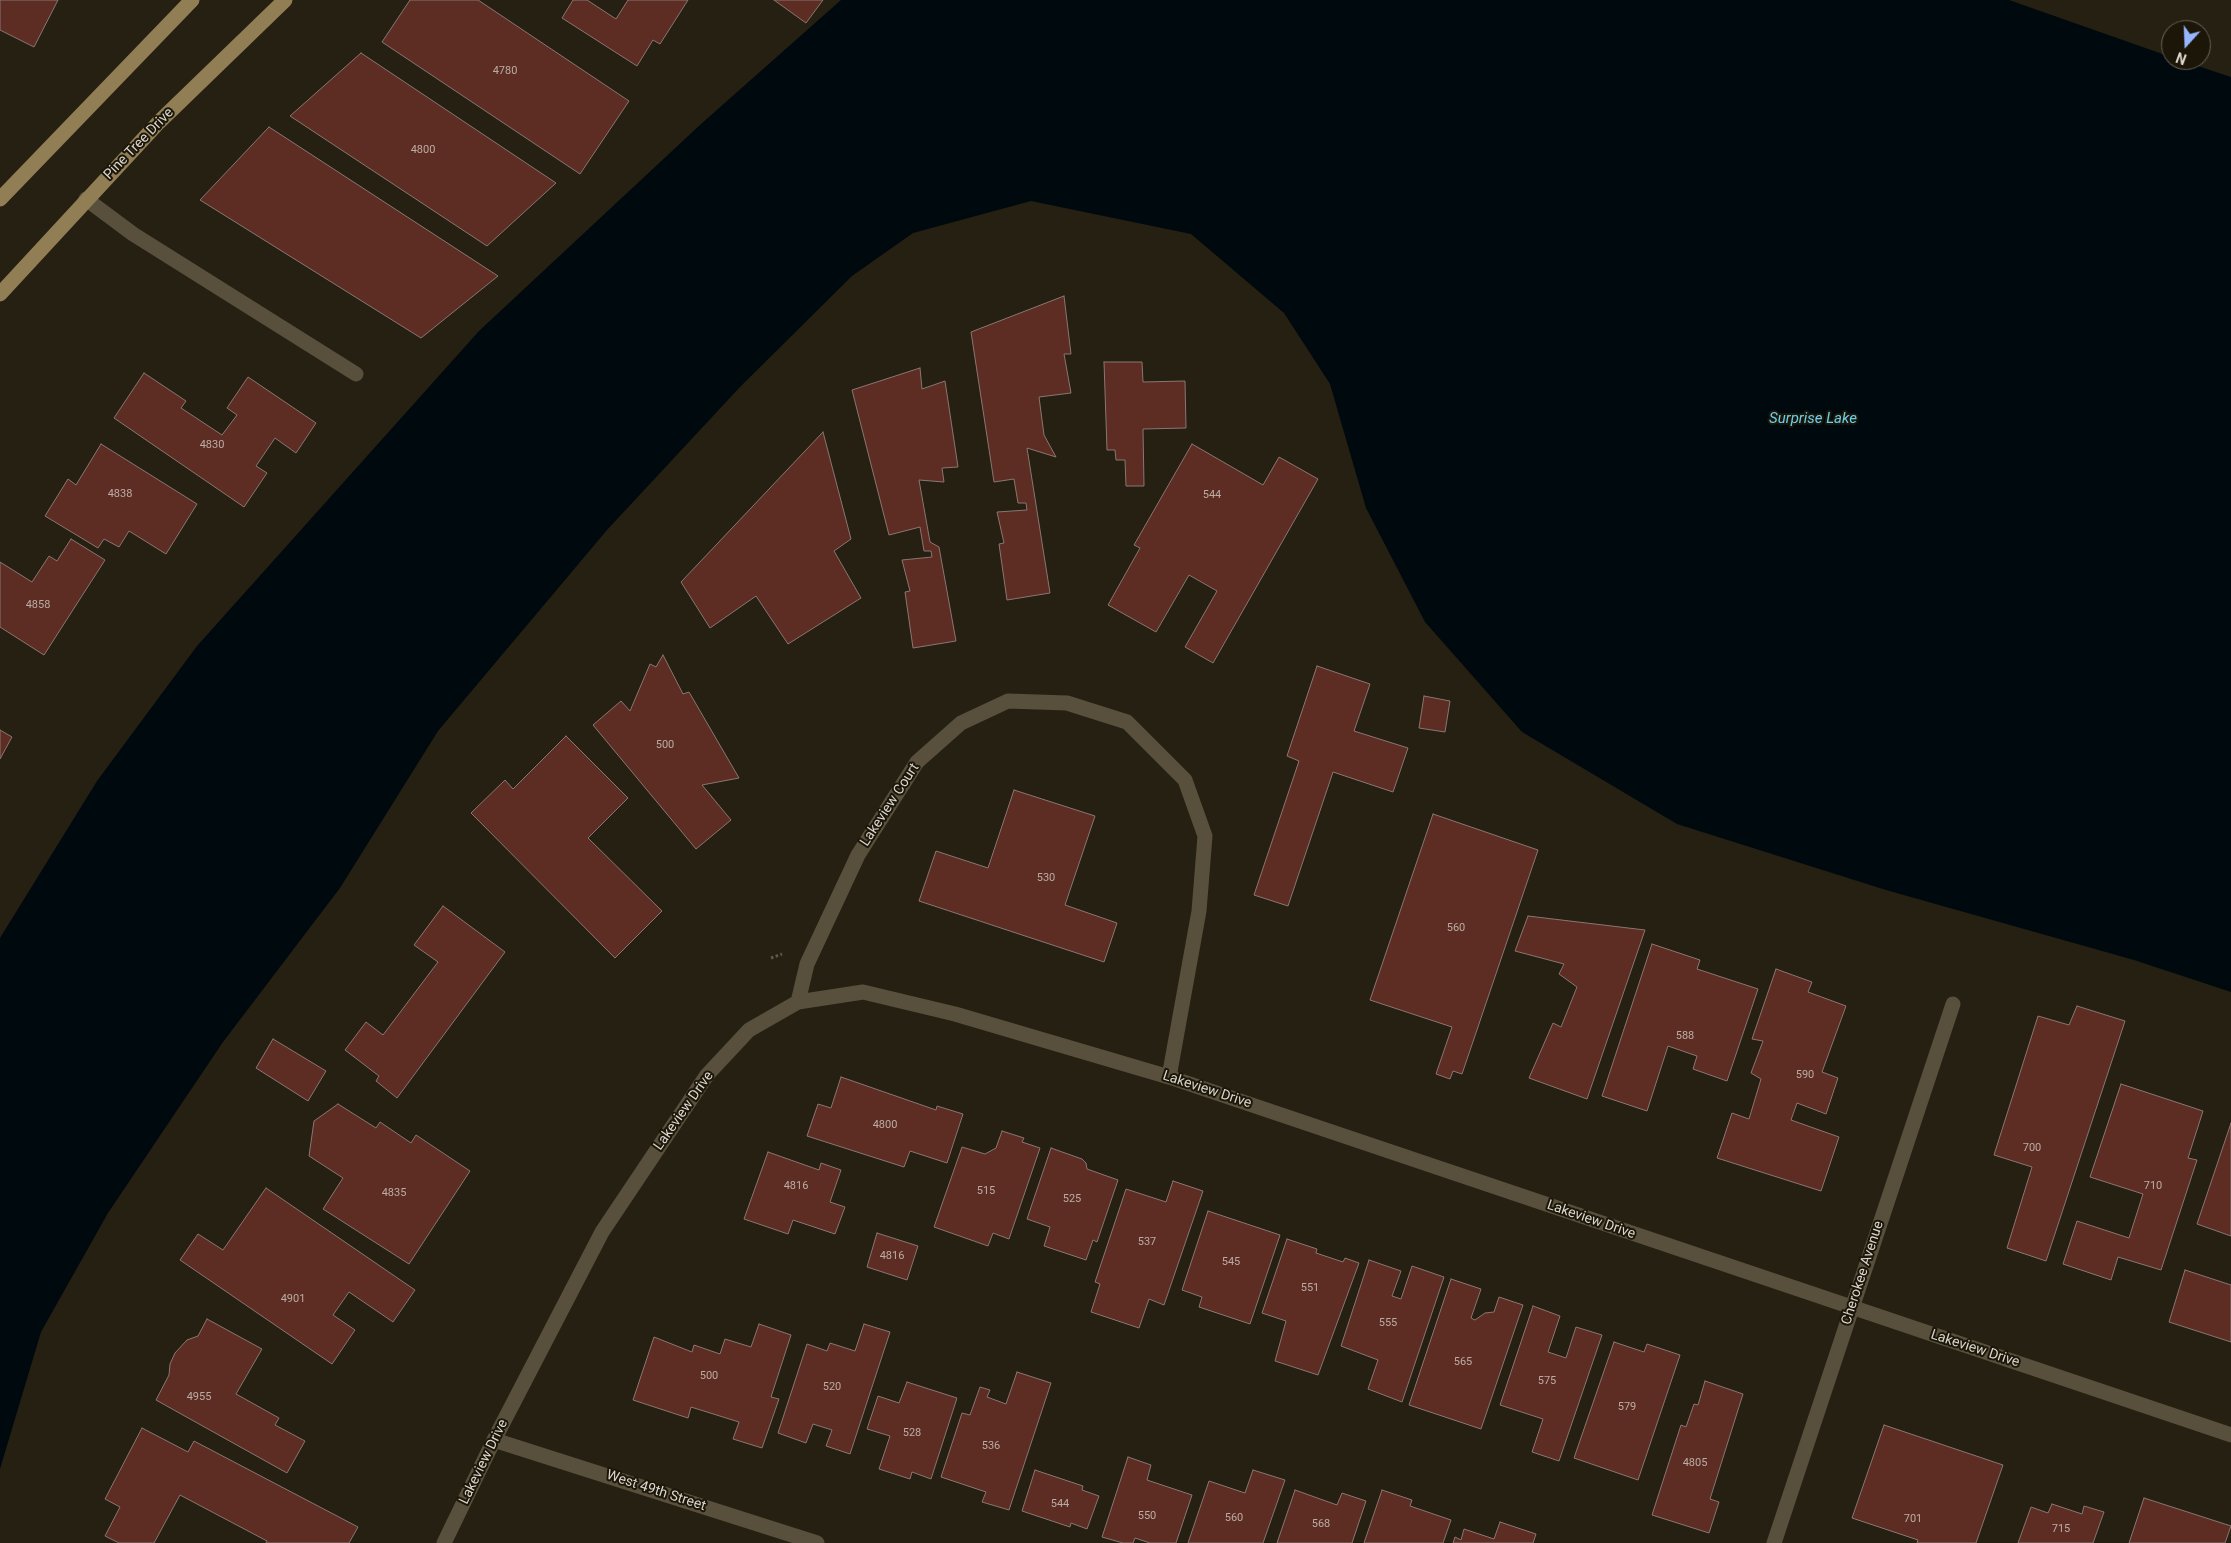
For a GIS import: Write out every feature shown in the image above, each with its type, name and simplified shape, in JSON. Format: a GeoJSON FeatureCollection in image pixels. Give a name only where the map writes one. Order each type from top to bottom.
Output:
{"type":"FeatureCollection","features":[{"type":"Feature","properties":{"kind":"main road"},"geometry":{"type":"LineString","coordinates":[[0,200],[192,0]]}},
{"type":"Feature","properties":{"kind":"main road","name":"Pine Tree Drive"},"geometry":{"type":"LineString","coordinates":[[0,294],[159,122],[285,0]]}},
{"type":"Feature","properties":{"kind":"street"},"geometry":{"type":"LineString","coordinates":[[86,199],[133,234],[356,374]]}},
{"type":"Feature","properties":{"kind":"street","name":"Lakeview Court"},"geometry":{"type":"LineString","coordinates":[[798,1002],[807,964],[858,856],[917,762],[961,723],[1008,701],[1067,703],[1127,722],[1185,780],[1205,836],[1199,911],[1169,1077]]}},
{"type":"Feature","properties":{"kind":"street","name":"Lakeview Drive"},"geometry":{"type":"LineString","coordinates":[[444,1543],[494,1440],[602,1232],[707,1075],[749,1030],[798,1002],[863,992],[955,1014],[1169,1077],[2231,1435]]}},
{"type":"Feature","properties":{"kind":"street","name":"Cherokee Avenue"},"geometry":{"type":"LineString","coordinates":[[1774,1543],[1953,1004]]}},
{"type":"Feature","properties":{"kind":"street","name":"West 49th Street"},"geometry":{"type":"LineString","coordinates":[[494,1440],[817,1543]]}},
{"type":"Feature","properties":{"kind":"water","name":"Surprise Lake"},"geometry":{"type":"Polygon","coordinates":[[[841,0],[2009,0],[2161,53],[2161,70],[2210,70],[2231,77],[2231,992],[2134,960],[1886,890],[1677,824],[1522,732],[1425,622],[1366,508],[1330,384],[1284,313],[1191,234],[1031,201],[913,233],[852,276],[740,387],[607,530],[438,731],[340,888],[223,1042],[108,1213],[41,1332],[0,1469],[0,938],[97,781],[197,646],[479,331],[701,124],[841,0]]]}},
{"type":"Feature","properties":{"kind":"building"},"geometry":{"type":"Polygon","coordinates":[[[0,0],[58,0],[34,47],[0,30],[0,0]]]}},
{"type":"Feature","properties":{"kind":"building"},"geometry":{"type":"Polygon","coordinates":[[[410,0],[478,0],[629,101],[580,174],[382,42],[410,0]]]}},
{"type":"Feature","properties":{"kind":"building"},"geometry":{"type":"Polygon","coordinates":[[[573,0],[587,0],[616,19],[628,0],[688,0],[660,44],[653,40],[637,66],[562,18],[573,0]]]}},
{"type":"Feature","properties":{"kind":"building"},"geometry":{"type":"Polygon","coordinates":[[[774,0],[823,0],[806,23],[774,0]]]}},
{"type":"Feature","properties":{"kind":"building"},"geometry":{"type":"Polygon","coordinates":[[[361,53],[556,183],[487,246],[290,116],[361,53]]]}},
{"type":"Feature","properties":{"kind":"building"},"geometry":{"type":"Polygon","coordinates":[[[269,127],[498,276],[421,338],[200,200],[269,127]]]}},
{"type":"Feature","properties":{"kind":"building"},"geometry":{"type":"Polygon","coordinates":[[[1064,296],[1071,354],[1064,354],[1071,393],[1039,397],[1044,435],[1056,457],[1027,448],[1050,593],[1007,600],[999,544],[1004,543],[997,512],[1027,510],[1026,503],[1018,503],[1014,479],[994,482],[971,332],[1064,296]]]}},
{"type":"Feature","properties":{"kind":"building"},"geometry":{"type":"Polygon","coordinates":[[[1104,362],[1142,362],[1143,382],[1185,381],[1186,428],[1143,429],[1144,486],[1126,486],[1125,460],[1116,460],[1115,450],[1107,450],[1104,362]]]}},
{"type":"Feature","properties":{"kind":"building"},"geometry":{"type":"Polygon","coordinates":[[[920,368],[922,389],[945,381],[958,467],[942,468],[944,482],[919,480],[930,542],[939,547],[956,641],[913,648],[905,592],[910,591],[902,560],[932,557],[931,551],[924,551],[920,527],[889,535],[852,390],[920,368]]]}},
{"type":"Feature","properties":{"kind":"building"},"geometry":{"type":"Polygon","coordinates":[[[144,373],[186,401],[181,408],[222,435],[237,415],[227,408],[248,377],[316,423],[296,453],[275,438],[256,466],[267,473],[244,507],[114,418],[144,373]]]}},
{"type":"Feature","properties":{"kind":"building"},"geometry":{"type":"Polygon","coordinates":[[[823,432],[851,539],[834,551],[861,598],[788,644],[756,596],[710,628],[681,582],[823,432]]]}},
{"type":"Feature","properties":{"kind":"building"},"geometry":{"type":"Polygon","coordinates":[[[101,444],[197,504],[166,554],[129,531],[119,547],[104,539],[98,548],[45,516],[68,479],[76,485],[101,444]]]}},
{"type":"Feature","properties":{"kind":"building"},"geometry":{"type":"Polygon","coordinates":[[[1192,444],[1263,485],[1279,457],[1318,479],[1213,663],[1185,647],[1217,591],[1189,575],[1156,632],[1108,605],[1140,548],[1134,545],[1192,444]]]}},
{"type":"Feature","properties":{"kind":"building"},"geometry":{"type":"Polygon","coordinates":[[[71,539],[105,560],[44,655],[0,627],[0,562],[32,582],[49,556],[57,561],[71,539]]]}},
{"type":"Feature","properties":{"kind":"building"},"geometry":{"type":"Polygon","coordinates":[[[663,655],[683,694],[689,692],[739,778],[702,785],[731,820],[696,849],[593,725],[621,701],[630,711],[650,664],[656,667],[663,655]]]}},
{"type":"Feature","properties":{"kind":"building"},"geometry":{"type":"Polygon","coordinates":[[[1317,666],[1370,684],[1354,731],[1408,748],[1393,792],[1333,772],[1288,906],[1254,895],[1299,761],[1287,756],[1317,666]]]}},
{"type":"Feature","properties":{"kind":"building"},"geometry":{"type":"Polygon","coordinates":[[[1424,696],[1450,701],[1445,732],[1419,728],[1424,696]]]}},
{"type":"Feature","properties":{"kind":"building"},"geometry":{"type":"Polygon","coordinates":[[[0,730],[12,737],[0,759],[0,730]]]}},
{"type":"Feature","properties":{"kind":"building"},"geometry":{"type":"Polygon","coordinates":[[[566,736],[628,798],[588,838],[662,911],[615,958],[471,813],[505,780],[513,789],[566,736]]]}},
{"type":"Feature","properties":{"kind":"building"},"geometry":{"type":"Polygon","coordinates":[[[1014,790],[1095,816],[1065,905],[1117,923],[1104,962],[919,901],[936,851],[988,868],[1014,790]]]}},
{"type":"Feature","properties":{"kind":"building"},"geometry":{"type":"Polygon","coordinates":[[[1433,814],[1538,850],[1462,1074],[1453,1071],[1450,1079],[1436,1074],[1452,1027],[1370,1000],[1433,814]]]}},
{"type":"Feature","properties":{"kind":"building"},"geometry":{"type":"Polygon","coordinates":[[[443,906],[505,952],[397,1098],[376,1081],[379,1076],[345,1050],[366,1022],[383,1035],[438,962],[414,945],[443,906]]]}},
{"type":"Feature","properties":{"kind":"building"},"geometry":{"type":"Polygon","coordinates":[[[1528,916],[1645,930],[1587,1099],[1529,1078],[1553,1023],[1561,1027],[1577,987],[1559,974],[1564,964],[1515,951],[1528,916]]]}},
{"type":"Feature","properties":{"kind":"building"},"geometry":{"type":"Polygon","coordinates":[[[1652,944],[1700,960],[1697,969],[1758,989],[1727,1081],[1693,1069],[1697,1056],[1668,1046],[1647,1111],[1602,1096],[1652,944]]]}},
{"type":"Feature","properties":{"kind":"building"},"geometry":{"type":"Polygon","coordinates":[[[1776,969],[1812,982],[1808,992],[1846,1006],[1822,1072],[1838,1078],[1826,1114],[1797,1103],[1791,1120],[1839,1137],[1821,1191],[1717,1158],[1732,1113],[1749,1119],[1761,1079],[1751,1073],[1763,1041],[1752,1039],[1776,969]]]}},
{"type":"Feature","properties":{"kind":"building"},"geometry":{"type":"Polygon","coordinates":[[[2077,1006],[2125,1021],[2046,1261],[2007,1248],[2032,1167],[1994,1155],[2038,1016],[2069,1025],[2077,1006]]]}},
{"type":"Feature","properties":{"kind":"building"},"geometry":{"type":"Polygon","coordinates":[[[273,1039],[326,1071],[308,1101],[256,1068],[273,1039]]]}},
{"type":"Feature","properties":{"kind":"building"},"geometry":{"type":"Polygon","coordinates":[[[841,1077],[936,1110],[937,1106],[963,1114],[947,1163],[910,1151],[904,1167],[807,1136],[818,1104],[831,1108],[841,1077]]]}},
{"type":"Feature","properties":{"kind":"building"},"geometry":{"type":"Polygon","coordinates":[[[2121,1084],[2203,1111],[2188,1158],[2197,1160],[2161,1270],[2118,1257],[2111,1280],[2063,1264],[2077,1221],[2129,1238],[2143,1194],[2090,1177],[2121,1084]]]}},
{"type":"Feature","properties":{"kind":"building"},"geometry":{"type":"Polygon","coordinates":[[[338,1104],[376,1128],[380,1122],[411,1143],[416,1135],[470,1171],[409,1264],[323,1209],[343,1178],[309,1156],[314,1121],[338,1104]]]}},
{"type":"Feature","properties":{"kind":"building"},"geometry":{"type":"Polygon","coordinates":[[[2231,1123],[2231,1236],[2197,1224],[2231,1123]]]}},
{"type":"Feature","properties":{"kind":"building"},"geometry":{"type":"Polygon","coordinates":[[[1002,1131],[1024,1138],[1022,1142],[1040,1148],[1009,1239],[993,1233],[988,1246],[934,1227],[962,1147],[985,1154],[996,1148],[1002,1131]]]}},
{"type":"Feature","properties":{"kind":"building"},"geometry":{"type":"Polygon","coordinates":[[[1051,1148],[1082,1159],[1086,1163],[1087,1169],[1118,1180],[1097,1242],[1093,1240],[1086,1260],[1044,1246],[1050,1227],[1027,1219],[1051,1148]]]}},
{"type":"Feature","properties":{"kind":"building"},"geometry":{"type":"Polygon","coordinates":[[[768,1152],[819,1170],[821,1163],[841,1170],[830,1202],[845,1207],[835,1234],[793,1220],[788,1234],[744,1219],[768,1152]]]}},
{"type":"Feature","properties":{"kind":"building"},"geometry":{"type":"Polygon","coordinates":[[[1173,1181],[1203,1191],[1164,1305],[1149,1299],[1139,1328],[1091,1312],[1100,1284],[1095,1282],[1126,1189],[1166,1202],[1173,1181]]]}},
{"type":"Feature","properties":{"kind":"building"},"geometry":{"type":"Polygon","coordinates":[[[266,1188],[415,1290],[393,1322],[349,1292],[333,1315],[355,1330],[332,1364],[180,1260],[198,1234],[223,1250],[266,1188]]]}},
{"type":"Feature","properties":{"kind":"building"},"geometry":{"type":"Polygon","coordinates":[[[1208,1211],[1280,1235],[1250,1324],[1199,1307],[1202,1297],[1182,1290],[1208,1211]]]}},
{"type":"Feature","properties":{"kind":"building"},"geometry":{"type":"Polygon","coordinates":[[[877,1233],[918,1246],[907,1280],[867,1267],[877,1233]]]}},
{"type":"Feature","properties":{"kind":"building"},"geometry":{"type":"Polygon","coordinates":[[[1287,1239],[1317,1249],[1316,1253],[1343,1262],[1345,1258],[1359,1263],[1318,1375],[1275,1361],[1286,1321],[1262,1313],[1287,1239]]]}},
{"type":"Feature","properties":{"kind":"building"},"geometry":{"type":"Polygon","coordinates":[[[1369,1260],[1401,1271],[1392,1296],[1401,1299],[1412,1266],[1444,1277],[1402,1402],[1368,1389],[1378,1360],[1341,1346],[1369,1260]]]}},
{"type":"Feature","properties":{"kind":"building"},"geometry":{"type":"Polygon","coordinates":[[[2185,1270],[2231,1285],[2231,1342],[2169,1322],[2185,1270]]]}},
{"type":"Feature","properties":{"kind":"building"},"geometry":{"type":"Polygon","coordinates":[[[1451,1279],[1481,1289],[1471,1318],[1475,1320],[1485,1313],[1494,1312],[1499,1297],[1523,1305],[1481,1429],[1409,1405],[1451,1279]]]}},
{"type":"Feature","properties":{"kind":"building"},"geometry":{"type":"Polygon","coordinates":[[[1533,1306],[1560,1316],[1548,1352],[1566,1358],[1576,1327],[1602,1335],[1559,1461],[1532,1452],[1543,1419],[1500,1405],[1533,1306]]]}},
{"type":"Feature","properties":{"kind":"building"},"geometry":{"type":"Polygon","coordinates":[[[207,1319],[262,1349],[236,1394],[279,1418],[275,1425],[305,1441],[287,1473],[156,1400],[169,1375],[170,1364],[175,1353],[187,1340],[198,1336],[207,1319]]]}},
{"type":"Feature","properties":{"kind":"building"},"geometry":{"type":"Polygon","coordinates":[[[759,1324],[791,1335],[771,1397],[779,1399],[762,1448],[733,1439],[739,1422],[691,1407],[688,1418],[633,1400],[654,1337],[692,1352],[694,1345],[720,1354],[725,1339],[751,1347],[759,1324]]]}},
{"type":"Feature","properties":{"kind":"building"},"geometry":{"type":"Polygon","coordinates":[[[864,1324],[890,1332],[850,1454],[826,1446],[832,1430],[813,1424],[806,1443],[778,1433],[807,1344],[827,1351],[830,1343],[855,1351],[864,1324]]]}},
{"type":"Feature","properties":{"kind":"building"},"geometry":{"type":"Polygon","coordinates":[[[1614,1342],[1644,1352],[1647,1344],[1680,1355],[1638,1480],[1574,1458],[1614,1342]]]}},
{"type":"Feature","properties":{"kind":"building"},"geometry":{"type":"Polygon","coordinates":[[[1017,1372],[1051,1383],[1009,1510],[982,1502],[986,1492],[941,1477],[962,1413],[970,1415],[980,1387],[990,1390],[987,1397],[1006,1404],[1017,1372]]]}},
{"type":"Feature","properties":{"kind":"building"},"geometry":{"type":"Polygon","coordinates":[[[1705,1381],[1743,1394],[1710,1499],[1719,1502],[1709,1533],[1652,1515],[1681,1425],[1686,1427],[1694,1404],[1698,1405],[1705,1381]]]}},
{"type":"Feature","properties":{"kind":"building"},"geometry":{"type":"Polygon","coordinates":[[[907,1382],[957,1398],[931,1479],[912,1472],[910,1479],[879,1469],[890,1436],[867,1429],[878,1396],[899,1403],[907,1382]]]}},
{"type":"Feature","properties":{"kind":"building"},"geometry":{"type":"Polygon","coordinates":[[[1884,1425],[2003,1465],[1976,1543],[1917,1543],[1918,1540],[1852,1518],[1884,1425]]]}},
{"type":"Feature","properties":{"kind":"building"},"geometry":{"type":"Polygon","coordinates":[[[142,1428],[188,1452],[194,1441],[358,1527],[349,1543],[266,1543],[267,1541],[180,1495],[154,1543],[119,1543],[105,1536],[120,1507],[105,1499],[142,1428]]]}},
{"type":"Feature","properties":{"kind":"building"},"geometry":{"type":"Polygon","coordinates":[[[1128,1457],[1151,1465],[1147,1480],[1192,1495],[1176,1543],[1150,1543],[1135,1538],[1133,1543],[1123,1543],[1102,1537],[1128,1457]]]}},
{"type":"Feature","properties":{"kind":"building"},"geometry":{"type":"Polygon","coordinates":[[[1035,1470],[1083,1486],[1082,1490],[1099,1496],[1087,1529],[1071,1523],[1070,1527],[1022,1511],[1035,1470]]]}},
{"type":"Feature","properties":{"kind":"building"},"geometry":{"type":"Polygon","coordinates":[[[1253,1470],[1285,1480],[1263,1543],[1188,1543],[1209,1481],[1245,1493],[1253,1470]]]}},
{"type":"Feature","properties":{"kind":"building"},"geometry":{"type":"Polygon","coordinates":[[[1295,1490],[1337,1505],[1342,1493],[1366,1501],[1352,1543],[1277,1543],[1295,1490]]]}},
{"type":"Feature","properties":{"kind":"building"},"geometry":{"type":"Polygon","coordinates":[[[1382,1490],[1412,1500],[1410,1506],[1451,1520],[1443,1543],[1364,1543],[1382,1490]]]}},
{"type":"Feature","properties":{"kind":"building"},"geometry":{"type":"Polygon","coordinates":[[[2144,1498],[2231,1526],[2225,1543],[2129,1543],[2144,1498]]]}},
{"type":"Feature","properties":{"kind":"building"},"geometry":{"type":"Polygon","coordinates":[[[2052,1504],[2082,1514],[2084,1506],[2104,1512],[2093,1543],[2018,1543],[2031,1507],[2048,1513],[2052,1504]]]}},
{"type":"Feature","properties":{"kind":"building"},"geometry":{"type":"Polygon","coordinates":[[[1500,1522],[1536,1534],[1533,1543],[1453,1543],[1455,1537],[1461,1540],[1464,1529],[1494,1539],[1500,1522]]]}}]}
